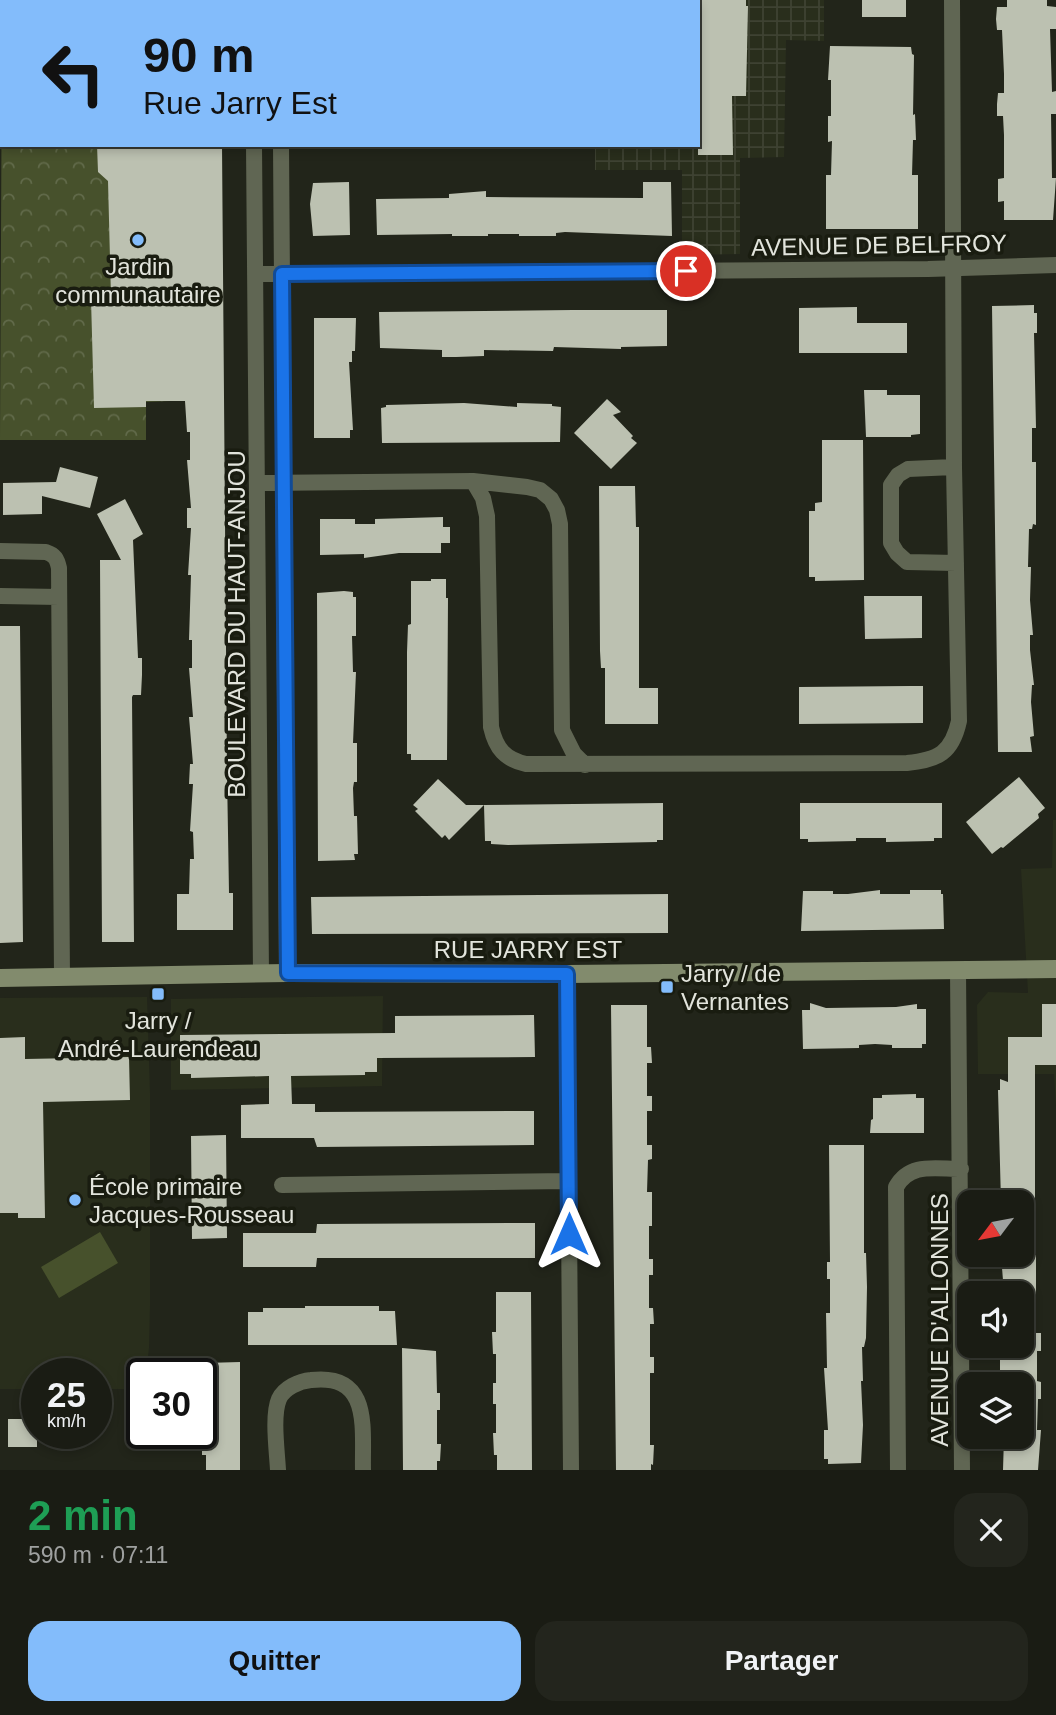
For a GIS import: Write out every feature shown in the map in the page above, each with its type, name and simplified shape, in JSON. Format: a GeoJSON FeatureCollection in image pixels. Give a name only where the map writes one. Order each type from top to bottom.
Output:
{"type":"FeatureCollection","features":[{"type":"Feature","properties":{"kind":"street"},"geometry":{"type":"LineString","coordinates":[[473,481],[483,498],[487,516],[491,727],[495,742],[503,754],[513,761],[526,764],[585,765],[907,763],[927,761],[944,752],[956,737],[959,721],[954,467],[952,0]]}},
{"type":"Feature","properties":{"kind":"street","name":"BOULEVARD DU HAUT-ANJOU"},"geometry":{"type":"LineString","coordinates":[[254,147],[261,974]]}},
{"type":"Feature","properties":{"kind":"street","name":"BOULEVARD DU HAUT-ANJOU"},"geometry":{"type":"LineString","coordinates":[[281,147],[288,973]]}},
{"type":"Feature","properties":{"kind":"street","name":"AVENUE DE BELFROY"},"geometry":{"type":"LineString","coordinates":[[282,274],[1056,265]]}},
{"type":"Feature","properties":{"kind":"street"},"geometry":{"type":"LineString","coordinates":[[255,274],[282,274]]}},
{"type":"Feature","properties":{"kind":"street"},"geometry":{"type":"LineString","coordinates":[[954,467],[908,469],[898,475],[891,485],[891,543],[907,562],[956,563]]}},
{"type":"Feature","properties":{"kind":"street"},"geometry":{"type":"LineString","coordinates":[[258,483],[473,481],[540,490],[551,499],[557,510],[559,524],[562,730],[574,754],[585,765]]}},
{"type":"Feature","properties":{"kind":"street"},"geometry":{"type":"LineString","coordinates":[[0,551],[46,552],[57,559],[59,568],[62,977]]}},
{"type":"Feature","properties":{"kind":"street"},"geometry":{"type":"LineString","coordinates":[[0,596],[59,597]]}},
{"type":"Feature","properties":{"kind":"street","name":"RUE JARRY EST"},"geometry":{"type":"LineString","coordinates":[[0,978],[288,973],[567,974],[1056,969]]}},
{"type":"Feature","properties":{"kind":"street","name":"AVENUE D'ALLONNES"},"geometry":{"type":"LineString","coordinates":[[958,970],[962,1470]]}},
{"type":"Feature","properties":{"kind":"street"},"geometry":{"type":"LineString","coordinates":[[567,974],[571,1470]]}},
{"type":"Feature","properties":{"kind":"street","name":"AVENUE D'ALLONNES"},"geometry":{"type":"LineString","coordinates":[[898,1470],[896,1187],[907,1172],[918,1169],[961,1169]]}},
{"type":"Feature","properties":{"kind":"street"},"geometry":{"type":"LineString","coordinates":[[282,1185],[568,1181]]}},
{"type":"Feature","properties":{"kind":"street"},"geometry":{"type":"LineString","coordinates":[[278,1470],[278,1402],[286,1391],[296,1384],[310,1380],[334,1381],[355,1393],[362,1418],[363,1470]]}},
{"type":"Feature","properties":{"kind":"shaded area"},"geometry":{"type":"Polygon","coordinates":[[[700,0],[824,0],[824,41],[786,40],[784,157],[740,158],[740,254],[682,255],[682,170],[595,170],[595,147],[700,147],[700,0]]]}},
{"type":"Feature","properties":{"kind":"shaded area"},"geometry":{"type":"Polygon","coordinates":[[[1053,820],[1056,820],[1056,1106],[1054,1074],[978,1074],[977,1005],[988,992],[1028,993],[1021,869],[1052,868],[1053,820]]]}},
{"type":"Feature","properties":{"kind":"shaded area"},"geometry":{"type":"Polygon","coordinates":[[[383,996],[382,1086],[171,1090],[171,999],[383,996]]]}},
{"type":"Feature","properties":{"kind":"shaded area","name":"École primaire Jacques-Rousseau"},"geometry":{"type":"Polygon","coordinates":[[[147,997],[150,1093],[149,1348],[148,1358],[126,1358],[126,1389],[112,1389],[112,1358],[21,1358],[21,1389],[0,1389],[0,998],[147,997]]]}},
{"type":"Feature","properties":{"kind":"green space"},"geometry":{"type":"Polygon","coordinates":[[[1,147],[164,147],[170,401],[146,402],[146,440],[0,440],[1,147]]]}},
{"type":"Feature","properties":{"kind":"green space"},"geometry":{"type":"Polygon","coordinates":[[[100,1232],[118,1263],[59,1298],[41,1267],[100,1232]]]}},
{"type":"Feature","properties":{"kind":"building"},"geometry":{"type":"Polygon","coordinates":[[[700,0],[746,0],[746,96],[732,96],[733,155],[698,155],[700,0]]]}},
{"type":"Feature","properties":{"kind":"building"},"geometry":{"type":"Polygon","coordinates":[[[862,0],[906,0],[906,17],[862,17],[862,0]]]}},
{"type":"Feature","properties":{"kind":"building"},"geometry":{"type":"Polygon","coordinates":[[[1007,0],[1047,0],[1047,6],[1056,7],[1056,29],[1050,29],[1052,92],[1056,91],[1056,114],[1051,114],[1052,178],[1056,178],[1053,220],[1004,220],[1004,201],[998,202],[998,179],[1004,178],[1004,135],[1003,116],[997,116],[997,104],[998,93],[1004,93],[1004,74],[1002,30],[997,30],[996,19],[997,7],[1007,7],[1007,0]]]}},
{"type":"Feature","properties":{"kind":"building"},"geometry":{"type":"Polygon","coordinates":[[[830,46],[911,47],[914,55],[913,115],[915,114],[916,140],[913,140],[912,175],[918,175],[918,229],[826,229],[826,175],[831,175],[832,141],[828,142],[828,116],[831,116],[831,80],[828,80],[830,46]]]}},
{"type":"Feature","properties":{"kind":"building"},"geometry":{"type":"Polygon","coordinates":[[[97,147],[222,147],[227,773],[229,893],[233,893],[233,930],[177,930],[177,894],[189,894],[190,859],[194,859],[193,832],[190,831],[193,784],[189,784],[190,764],[193,764],[189,717],[193,717],[189,668],[192,668],[192,640],[189,640],[191,575],[188,575],[191,528],[187,528],[187,508],[191,508],[187,460],[190,460],[190,432],[187,432],[185,401],[146,401],[146,407],[94,408],[91,299],[111,298],[108,181],[98,172],[97,147]]]}},
{"type":"Feature","properties":{"kind":"building"},"geometry":{"type":"Polygon","coordinates":[[[349,182],[350,235],[313,236],[310,204],[313,183],[349,182]]]}},
{"type":"Feature","properties":{"kind":"building"},"geometry":{"type":"Polygon","coordinates":[[[643,182],[671,182],[672,236],[565,232],[556,233],[556,236],[377,235],[376,199],[449,198],[449,194],[486,191],[486,197],[643,198],[643,182]]]}},
{"type":"Feature","properties":{"kind":"building"},"geometry":{"type":"Polygon","coordinates":[[[1034,305],[1034,313],[1037,313],[1037,333],[1034,333],[1036,428],[1032,428],[1032,462],[1036,462],[1036,525],[1033,524],[1032,529],[1029,529],[1028,567],[1031,567],[1033,635],[1030,635],[1030,650],[1034,685],[1031,702],[1034,736],[1030,737],[1032,752],[998,752],[992,306],[1034,305]]]}},
{"type":"Feature","properties":{"kind":"building"},"geometry":{"type":"Polygon","coordinates":[[[857,307],[857,323],[907,323],[907,353],[799,353],[799,308],[857,307]]]}},
{"type":"Feature","properties":{"kind":"building"},"geometry":{"type":"Polygon","coordinates":[[[667,310],[667,346],[621,349],[554,347],[553,351],[484,350],[484,356],[456,357],[442,357],[442,350],[380,348],[379,312],[667,310]]]}},
{"type":"Feature","properties":{"kind":"building"},"geometry":{"type":"Polygon","coordinates":[[[314,318],[356,318],[355,351],[352,351],[352,362],[349,362],[353,430],[350,430],[350,438],[314,438],[314,318]]]}},
{"type":"Feature","properties":{"kind":"building"},"geometry":{"type":"Polygon","coordinates":[[[864,390],[887,390],[887,395],[920,395],[920,434],[911,437],[866,437],[864,390]]]}},
{"type":"Feature","properties":{"kind":"building"},"geometry":{"type":"Polygon","coordinates":[[[607,399],[621,412],[613,415],[637,443],[611,469],[574,433],[607,399]]]}},
{"type":"Feature","properties":{"kind":"building"},"geometry":{"type":"Polygon","coordinates":[[[464,403],[517,407],[517,403],[552,404],[561,407],[560,442],[382,443],[381,408],[386,405],[464,403]]]}},
{"type":"Feature","properties":{"kind":"building"},"geometry":{"type":"Polygon","coordinates":[[[822,440],[863,440],[864,580],[815,581],[815,577],[809,577],[809,511],[815,511],[815,503],[822,502],[822,440]]]}},
{"type":"Feature","properties":{"kind":"building"},"geometry":{"type":"Polygon","coordinates":[[[60,467],[98,477],[90,508],[42,496],[42,514],[3,515],[3,483],[56,482],[60,467]]]}},
{"type":"Feature","properties":{"kind":"building"},"geometry":{"type":"Polygon","coordinates":[[[599,486],[635,486],[636,527],[639,527],[639,688],[658,688],[658,724],[605,724],[605,668],[601,668],[600,651],[599,486]]]}},
{"type":"Feature","properties":{"kind":"building"},"geometry":{"type":"Polygon","coordinates":[[[125,499],[143,534],[133,540],[138,658],[142,658],[141,695],[132,697],[134,942],[102,942],[100,560],[121,560],[97,514],[125,499]]]}},
{"type":"Feature","properties":{"kind":"building"},"geometry":{"type":"Polygon","coordinates":[[[443,517],[443,527],[450,527],[450,543],[441,543],[441,553],[399,553],[364,558],[364,554],[320,555],[320,519],[355,519],[355,524],[375,524],[375,519],[443,517]]]}},
{"type":"Feature","properties":{"kind":"building"},"geometry":{"type":"Polygon","coordinates":[[[446,579],[448,598],[447,760],[411,760],[411,754],[407,754],[407,652],[408,625],[411,624],[411,581],[446,579]]]}},
{"type":"Feature","properties":{"kind":"building"},"geometry":{"type":"Polygon","coordinates":[[[353,592],[353,597],[356,597],[356,636],[352,636],[353,672],[356,672],[353,743],[357,743],[357,782],[354,782],[353,788],[358,854],[354,854],[355,860],[318,861],[317,593],[353,592]]]}},
{"type":"Feature","properties":{"kind":"building"},"geometry":{"type":"Polygon","coordinates":[[[864,596],[922,596],[922,638],[865,639],[864,596]]]}},
{"type":"Feature","properties":{"kind":"building"},"geometry":{"type":"Polygon","coordinates":[[[0,626],[20,626],[23,942],[0,943],[0,626]]]}},
{"type":"Feature","properties":{"kind":"building"},"geometry":{"type":"Polygon","coordinates":[[[923,686],[923,723],[799,724],[799,687],[923,686]]]}},
{"type":"Feature","properties":{"kind":"building"},"geometry":{"type":"Polygon","coordinates":[[[1019,777],[1045,808],[1038,814],[1039,818],[992,854],[966,822],[1019,777]]]}},
{"type":"Feature","properties":{"kind":"building"},"geometry":{"type":"Polygon","coordinates":[[[438,779],[466,805],[484,805],[449,840],[445,835],[442,838],[415,811],[418,809],[413,805],[438,779]]]}},
{"type":"Feature","properties":{"kind":"building"},"geometry":{"type":"Polygon","coordinates":[[[663,803],[663,840],[657,842],[508,845],[485,841],[484,805],[663,803]]]}},
{"type":"Feature","properties":{"kind":"building"},"geometry":{"type":"Polygon","coordinates":[[[800,803],[942,803],[942,838],[934,838],[934,841],[886,842],[886,838],[856,838],[856,841],[808,842],[808,839],[800,839],[800,803]]]}},
{"type":"Feature","properties":{"kind":"building"},"geometry":{"type":"Polygon","coordinates":[[[880,890],[880,894],[910,894],[910,890],[941,890],[944,929],[801,931],[803,891],[848,894],[880,890]]]}},
{"type":"Feature","properties":{"kind":"building"},"geometry":{"type":"Polygon","coordinates":[[[668,894],[668,933],[312,934],[311,897],[668,894]]]}},
{"type":"Feature","properties":{"kind":"building"},"geometry":{"type":"Polygon","coordinates":[[[810,1003],[826,1008],[917,1004],[917,1009],[926,1009],[926,1044],[922,1044],[922,1048],[892,1048],[892,1045],[875,1044],[859,1045],[859,1048],[803,1049],[802,1010],[810,1010],[810,1003]]]}},
{"type":"Feature","properties":{"kind":"building"},"geometry":{"type":"Polygon","coordinates":[[[1042,1004],[1056,1004],[1056,1065],[1035,1065],[1034,1202],[1034,1190],[1001,1190],[998,1090],[1000,1079],[1008,1082],[1008,1037],[1042,1037],[1042,1004]]]}},
{"type":"Feature","properties":{"kind":"building"},"geometry":{"type":"Polygon","coordinates":[[[611,1005],[647,1005],[647,1047],[651,1047],[652,1063],[647,1063],[647,1096],[652,1096],[652,1111],[647,1111],[647,1145],[652,1145],[652,1159],[648,1160],[647,1192],[652,1192],[649,1259],[653,1259],[653,1275],[649,1275],[649,1308],[653,1308],[654,1324],[650,1324],[650,1357],[654,1357],[654,1373],[650,1373],[650,1445],[654,1445],[651,1470],[616,1470],[611,1005]]]}},
{"type":"Feature","properties":{"kind":"building"},"geometry":{"type":"Polygon","coordinates":[[[534,1015],[535,1057],[377,1058],[377,1072],[365,1072],[365,1075],[291,1076],[292,1104],[315,1104],[315,1112],[534,1111],[534,1145],[317,1147],[314,1138],[241,1138],[241,1105],[269,1104],[269,1076],[191,1078],[191,1074],[180,1074],[180,1035],[395,1033],[395,1016],[534,1015]]]}},
{"type":"Feature","properties":{"kind":"building"},"geometry":{"type":"Polygon","coordinates":[[[25,1037],[25,1059],[129,1057],[130,1100],[43,1102],[45,1218],[18,1218],[18,1213],[0,1213],[0,1038],[25,1037]]]}},
{"type":"Feature","properties":{"kind":"building"},"geometry":{"type":"Polygon","coordinates":[[[916,1094],[916,1098],[924,1098],[924,1133],[870,1133],[873,1098],[882,1098],[882,1095],[916,1094]]]}},
{"type":"Feature","properties":{"kind":"building"},"geometry":{"type":"Polygon","coordinates":[[[226,1135],[227,1238],[192,1239],[191,1136],[226,1135]]]}},
{"type":"Feature","properties":{"kind":"building"},"geometry":{"type":"Polygon","coordinates":[[[829,1145],[864,1145],[864,1253],[867,1287],[866,1338],[862,1347],[861,1463],[828,1464],[828,1459],[824,1459],[824,1430],[828,1430],[824,1368],[827,1368],[826,1313],[830,1313],[830,1279],[827,1279],[827,1262],[830,1262],[829,1145]]]}},
{"type":"Feature","properties":{"kind":"building"},"geometry":{"type":"Polygon","coordinates":[[[535,1223],[535,1258],[317,1258],[316,1267],[243,1267],[243,1233],[316,1233],[317,1224],[535,1223]]]}},
{"type":"Feature","properties":{"kind":"building"},"geometry":{"type":"Polygon","coordinates":[[[1036,1255],[1036,1333],[1041,1333],[1041,1351],[1037,1351],[1037,1381],[1041,1382],[1041,1399],[1038,1399],[1037,1430],[1041,1430],[1038,1470],[1003,1470],[1004,1449],[1034,1449],[1034,1372],[1000,1372],[1000,1358],[1034,1358],[1034,1281],[1003,1281],[1002,1267],[1034,1267],[1036,1255]]]}},
{"type":"Feature","properties":{"kind":"building"},"geometry":{"type":"Polygon","coordinates":[[[496,1292],[531,1292],[532,1470],[497,1470],[493,1433],[496,1433],[493,1383],[496,1383],[496,1354],[493,1354],[492,1332],[496,1332],[496,1292]]]}},
{"type":"Feature","properties":{"kind":"building"},"geometry":{"type":"Polygon","coordinates":[[[379,1306],[379,1311],[395,1311],[397,1345],[248,1345],[248,1312],[263,1312],[263,1308],[379,1306]]]}},
{"type":"Feature","properties":{"kind":"building"},"geometry":{"type":"Polygon","coordinates":[[[402,1348],[436,1351],[437,1393],[440,1393],[437,1444],[441,1444],[437,1470],[403,1470],[402,1348]]]}},
{"type":"Feature","properties":{"kind":"building"},"geometry":{"type":"Polygon","coordinates":[[[240,1362],[240,1470],[206,1470],[206,1455],[202,1455],[202,1449],[217,1449],[217,1363],[240,1362]]]}},
{"type":"Feature","properties":{"kind":"building"},"geometry":{"type":"Polygon","coordinates":[[[8,1419],[21,1419],[21,1447],[8,1447],[8,1419]]]}},
{"type":"Feature","properties":{"kind":"place","name":"Jardin communautaire"},"geometry":{"type":"Point","coordinates":[138,240]}},
{"type":"Feature","properties":{"kind":"place","name":"Jarry / de Vernantes"},"geometry":{"type":"Point","coordinates":[667,987]}},
{"type":"Feature","properties":{"kind":"place","name":"Jarry / André-Laurendeau"},"geometry":{"type":"Point","coordinates":[158,994]}},
{"type":"Feature","properties":{"kind":"place","name":"École primaire Jacques-Rousseau"},"geometry":{"type":"Point","coordinates":[75,1200]}},
{"type":"Feature","properties":{"kind":"route"},"geometry":{"type":"LineString","coordinates":[[569,1234],[567,974],[288,973],[282,274],[686,271]]}}]}
